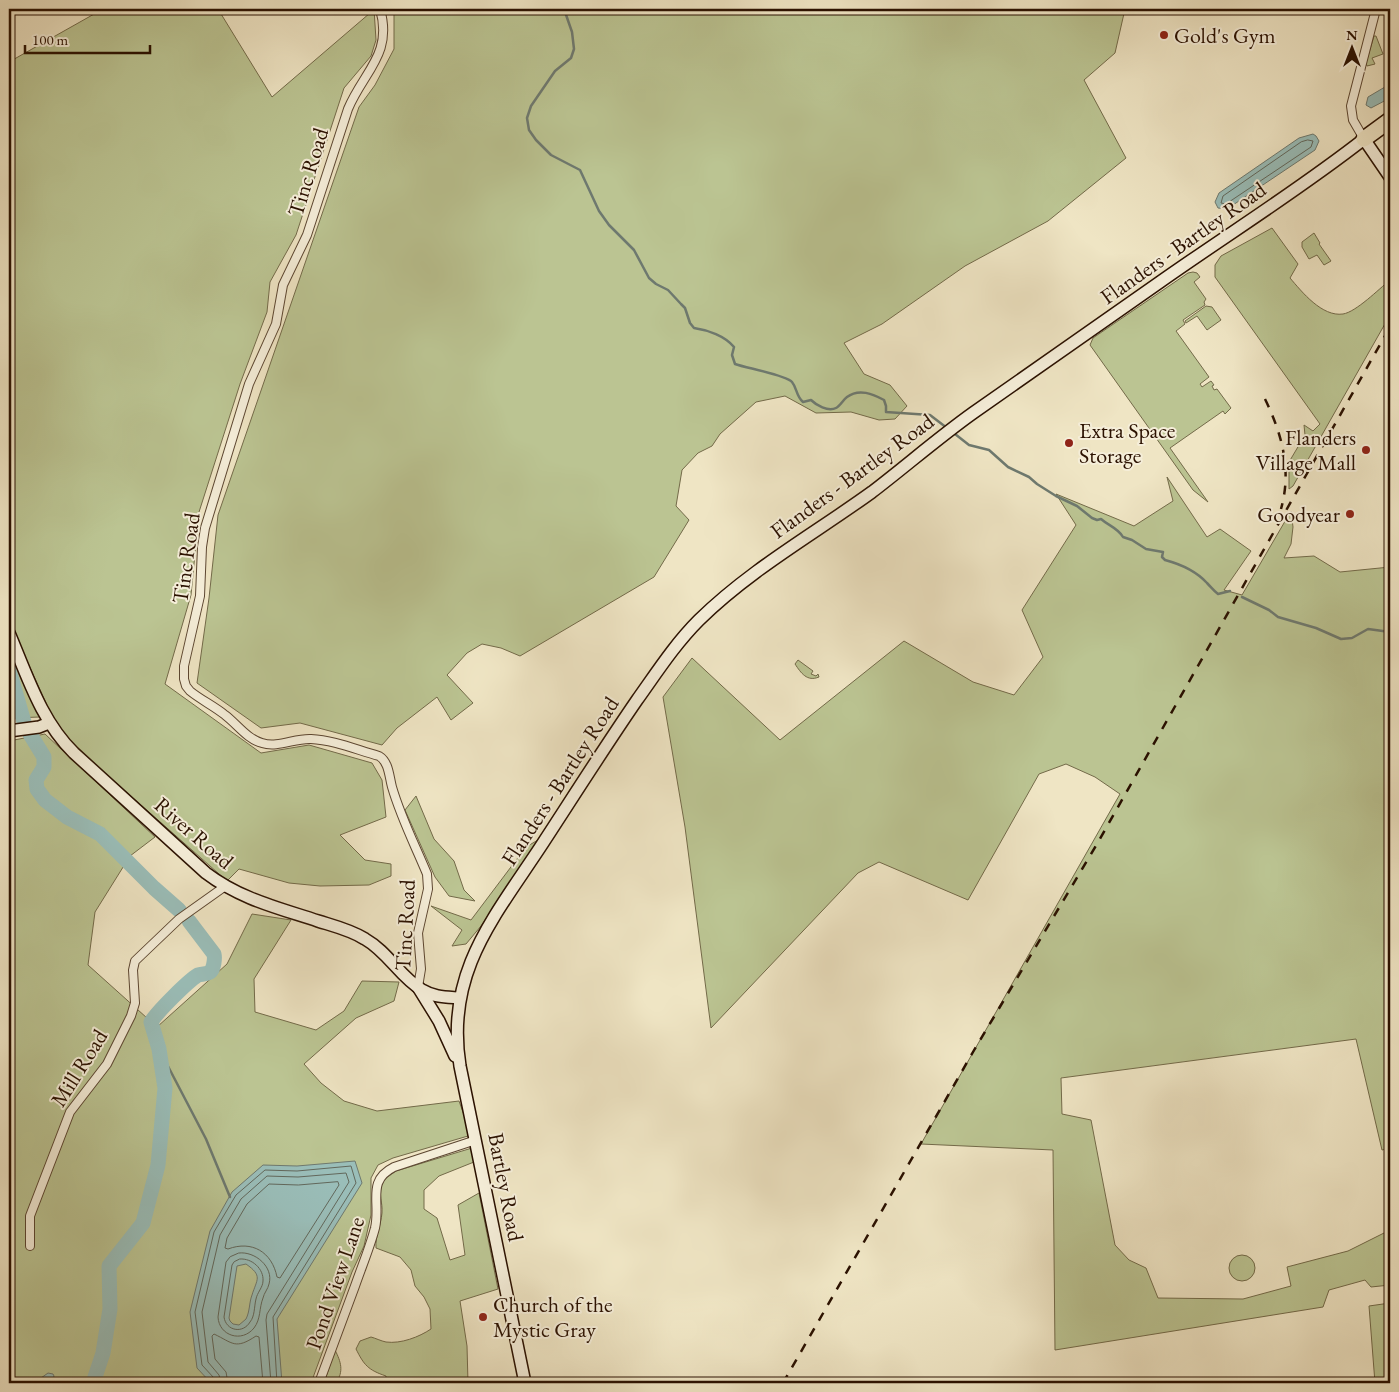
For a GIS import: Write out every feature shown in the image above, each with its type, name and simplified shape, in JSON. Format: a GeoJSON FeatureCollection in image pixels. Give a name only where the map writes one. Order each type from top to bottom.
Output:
{"type":"FeatureCollection","features":[{"type":"Feature","properties":{"kind":"highway"},"geometry":{"type":"LineString","coordinates":[[1364,139],[1390,120]]}},
{"type":"Feature","properties":{"kind":"main road"},"geometry":{"type":"LineString","coordinates":[[1364,139],[1390,177]]}},
{"type":"Feature","properties":{"kind":"main road","name":"Flanders - Bartley Road"},"geometry":{"type":"LineString","coordinates":[[459,998],[468,966],[484,933],[633,707],[671,652],[699,621],[754,573],[860,500],[971,415],[1163,280],[1271,207],[1364,139]]}},
{"type":"Feature","properties":{"kind":"main road","name":"River Road"},"geometry":{"type":"LineString","coordinates":[[9,633],[49,723],[74,753],[194,863],[224,887],[254,901],[338,927],[364,938],[383,952],[418,987],[439,1022],[460,1066]]}},
{"type":"Feature","properties":{"kind":"main road"},"geometry":{"type":"LineString","coordinates":[[9,731],[49,723]]}},
{"type":"Feature","properties":{"kind":"main road","name":"River Road"},"geometry":{"type":"LineString","coordinates":[[418,987],[434,994],[459,998]]}},
{"type":"Feature","properties":{"kind":"main road","name":"Bartley Road"},"geometry":{"type":"LineString","coordinates":[[459,998],[456,1038],[460,1066],[525,1383]]}},
{"type":"Feature","properties":{"kind":"street","name":"Tinc Road"},"geometry":{"type":"LineString","coordinates":[[380,9],[384,39],[382,49],[356,90],[348,109],[307,235],[283,285],[276,324],[250,384],[220,478],[203,537],[200,596],[186,653],[184,672],[186,686],[190,691],[226,716],[256,741],[276,744],[308,739],[325,740],[384,759],[389,771],[400,815],[424,867],[428,881],[418,932],[421,968],[418,987]]}},
{"type":"Feature","properties":{"kind":"street"},"geometry":{"type":"LineString","coordinates":[[1364,139],[1352,117],[1351,106],[1376,9]]}},
{"type":"Feature","properties":{"kind":"street","name":"Mill Road"},"geometry":{"type":"LineString","coordinates":[[30,1246],[30,1216],[70,1112],[107,1064],[131,1016],[135,1003],[133,970],[135,962],[179,919],[224,887]]}},
{"type":"Feature","properties":{"kind":"street","name":"Pond View Lane"},"geometry":{"type":"LineString","coordinates":[[319,1383],[371,1240],[376,1216],[378,1181],[384,1172],[394,1166],[476,1140]]}},
{"type":"Feature","properties":{"kind":"green space"},"geometry":{"type":"Polygon","coordinates":[[[103,9],[218,9],[272,97],[370,13],[368,9],[374,9],[376,40],[371,56],[344,88],[296,235],[270,282],[267,312],[240,384],[199,512],[191,595],[165,684],[261,753],[309,745],[372,763],[382,780],[386,817],[340,835],[365,860],[391,864],[391,876],[369,885],[320,886],[289,883],[239,869],[227,881],[73,745],[54,721],[9,621],[9,62],[103,9]]]}},
{"type":"Feature","properties":{"kind":"green space"},"geometry":{"type":"Polygon","coordinates":[[[392,9],[1125,9],[1115,53],[1084,80],[1126,158],[1048,221],[965,266],[882,324],[844,343],[864,374],[890,385],[907,406],[895,419],[879,420],[851,412],[816,413],[785,396],[756,402],[720,434],[712,446],[698,453],[682,470],[676,506],[689,520],[654,577],[520,656],[501,648],[482,644],[467,653],[447,675],[473,703],[451,720],[437,697],[397,728],[382,745],[300,723],[261,728],[197,683],[218,515],[359,107],[375,85],[394,49],[394,14],[392,9]]]}},
{"type":"Feature","properties":{"kind":"green space"},"geometry":{"type":"Polygon","coordinates":[[[1374,36],[1376,36],[1383,54],[1372,58],[1375,64],[1367,66],[1366,63],[1374,36]]]}},
{"type":"Feature","properties":{"kind":"green space"},"geometry":{"type":"Polygon","coordinates":[[[1272,228],[1298,264],[1290,278],[1313,302],[1328,312],[1343,314],[1354,309],[1390,280],[1390,315],[1293,486],[1289,489],[1289,462],[1305,435],[1304,425],[1313,431],[1320,424],[1215,277],[1215,265],[1221,256],[1272,228]]]}},
{"type":"Feature","properties":{"kind":"green space"},"geometry":{"type":"Polygon","coordinates":[[[1314,233],[1331,261],[1324,265],[1317,255],[1309,259],[1302,247],[1302,242],[1314,233]]]}},
{"type":"Feature","properties":{"kind":"green space"},"geometry":{"type":"Polygon","coordinates":[[[1188,273],[1197,273],[1200,277],[1194,282],[1206,299],[1205,305],[1183,320],[1185,324],[1176,331],[1209,377],[1200,384],[1202,387],[1211,381],[1214,385],[1212,386],[1214,390],[1217,389],[1231,408],[1225,414],[1223,411],[1170,448],[1208,502],[1193,490],[1090,345],[1093,338],[1188,273]]]}},
{"type":"Feature","properties":{"kind":"green space"},"geometry":{"type":"Polygon","coordinates":[[[1206,306],[1212,307],[1221,320],[1207,330],[1197,316],[1186,323],[1185,321],[1206,306]]]}},
{"type":"Feature","properties":{"kind":"green space"},"geometry":{"type":"Polygon","coordinates":[[[1167,477],[1207,537],[1220,529],[1251,551],[1224,590],[1242,595],[1291,511],[1293,527],[1291,544],[1284,558],[1314,556],[1340,572],[1390,567],[1390,1148],[1382,1150],[1356,1039],[1061,1078],[1062,1114],[1091,1120],[1115,1245],[1129,1260],[1146,1268],[1158,1298],[1243,1299],[1291,1286],[1287,1267],[1348,1251],[1390,1230],[1390,1285],[1371,1287],[1365,1280],[1329,1290],[1323,1307],[1055,1350],[1053,1150],[921,1144],[1120,794],[1095,777],[1066,764],[1039,774],[968,900],[879,862],[858,873],[711,1028],[685,827],[663,697],[692,658],[780,740],[904,641],[973,682],[1014,695],[1043,657],[1022,610],[1076,525],[1056,494],[1134,526],[1173,501],[1167,477]]]}},
{"type":"Feature","properties":{"kind":"green space"},"geometry":{"type":"Polygon","coordinates":[[[9,647],[40,717],[11,718],[9,714],[9,647]]]}},
{"type":"Feature","properties":{"kind":"green space"},"geometry":{"type":"Polygon","coordinates":[[[798,660],[813,671],[811,674],[816,676],[818,674],[819,677],[811,678],[805,676],[795,664],[798,660]]]}},
{"type":"Feature","properties":{"kind":"green space"},"geometry":{"type":"Polygon","coordinates":[[[45,734],[155,837],[130,856],[95,912],[88,965],[157,1027],[227,964],[252,914],[291,920],[254,979],[255,1012],[316,1030],[344,1011],[362,981],[399,982],[394,1001],[356,1018],[304,1064],[321,1083],[344,1101],[377,1111],[459,1101],[468,1126],[468,1136],[393,1158],[378,1165],[371,1178],[371,1215],[364,1246],[352,1272],[311,1383],[9,1383],[9,741],[45,734]]]}},
{"type":"Feature","properties":{"kind":"green space"},"geometry":{"type":"Polygon","coordinates":[[[416,796],[434,839],[454,861],[464,890],[475,901],[449,896],[435,877],[405,810],[416,796]]]}},
{"type":"Feature","properties":{"kind":"green space"},"geometry":{"type":"Polygon","coordinates":[[[538,840],[481,926],[466,944],[452,946],[462,930],[431,906],[471,920],[526,847],[538,840]]]}},
{"type":"Feature","properties":{"kind":"green space"},"geometry":{"type":"Polygon","coordinates":[[[472,1148],[474,1162],[439,1176],[424,1190],[424,1209],[437,1218],[450,1260],[465,1255],[458,1205],[479,1193],[498,1289],[460,1301],[467,1346],[468,1383],[386,1383],[386,1376],[375,1372],[362,1359],[356,1349],[360,1341],[371,1337],[386,1342],[404,1341],[431,1329],[430,1309],[424,1297],[415,1286],[411,1270],[400,1257],[376,1248],[376,1239],[382,1213],[380,1191],[382,1184],[386,1178],[396,1171],[472,1148]]]}},
{"type":"Feature","properties":{"kind":"green space"},"geometry":{"type":"Polygon","coordinates":[[[1242,1255],[1251,1259],[1255,1268],[1251,1277],[1242,1281],[1233,1277],[1229,1268],[1233,1259],[1242,1255]]]}},
{"type":"Feature","properties":{"kind":"green space"},"geometry":{"type":"Polygon","coordinates":[[[1390,1303],[1390,1383],[1375,1383],[1369,1306],[1390,1303]]]}},
{"type":"Feature","properties":{"kind":"green space"},"geometry":{"type":"Polygon","coordinates":[[[335,1350],[340,1363],[340,1374],[336,1383],[324,1383],[335,1350]]]}},
{"type":"Feature","properties":{"kind":"water"},"geometry":{"type":"Polygon","coordinates":[[[1390,84],[1390,98],[1371,108],[1366,105],[1368,97],[1390,84]]]}},
{"type":"Feature","properties":{"kind":"water"},"geometry":{"type":"Polygon","coordinates":[[[1313,134],[1319,141],[1315,150],[1227,209],[1218,208],[1215,202],[1219,193],[1299,138],[1313,134]]]}},
{"type":"Feature","properties":{"kind":"water"},"geometry":{"type":"Polygon","coordinates":[[[355,1161],[362,1183],[277,1319],[282,1383],[211,1383],[197,1368],[190,1312],[210,1231],[232,1192],[263,1165],[297,1166],[355,1161]],[[246,1264],[237,1266],[229,1318],[233,1324],[239,1325],[247,1316],[257,1281],[257,1275],[246,1264]]]}},
{"type":"Feature","properties":{"kind":"water"},"geometry":{"type":"Polygon","coordinates":[[[48,1373],[54,1376],[52,1383],[39,1383],[41,1378],[48,1373]]]}},
{"type":"Feature","properties":{"kind":"waterway"},"geometry":{"type":"LineString","coordinates":[[564,9],[572,32],[574,49],[571,58],[555,71],[531,106],[527,118],[529,130],[551,155],[580,170],[599,211],[609,225],[634,250],[649,278],[668,290],[685,308],[690,323],[694,328],[716,334],[730,343],[734,347],[732,355],[735,364],[788,379],[794,384],[803,402],[811,400],[822,407],[833,409],[852,394],[861,392],[884,400],[886,412],[930,415],[947,428]]}},
{"type":"Feature","properties":{"kind":"waterway"},"geometry":{"type":"LineString","coordinates":[[955,434],[969,445],[989,450],[1008,467],[1029,477],[1056,496],[1077,506],[1092,518],[1101,519],[1116,529],[1123,537],[1132,540],[1146,549],[1163,552],[1162,557],[1165,560],[1193,572],[1218,594],[1230,591]]}},
{"type":"Feature","properties":{"kind":"waterway"},"geometry":{"type":"LineString","coordinates":[[1242,597],[1269,610],[1278,617],[1316,628],[1341,639],[1352,638],[1368,629],[1390,632]]}},
{"type":"Feature","properties":{"kind":"waterway"},"geometry":{"type":"LineString","coordinates":[[9,670],[24,722]]}},
{"type":"Feature","properties":{"kind":"waterway"},"geometry":{"type":"LineString","coordinates":[[30,734],[44,757],[44,767],[36,780],[37,789],[45,800],[67,817],[100,834],[179,910]]}},
{"type":"Feature","properties":{"kind":"waterway"},"geometry":{"type":"LineString","coordinates":[[93,1383],[103,1353],[110,1309],[109,1266],[143,1223],[158,1165],[165,1088],[159,1049],[151,1022],[187,983],[198,975],[210,972],[214,963],[214,954],[189,921]]}},
{"type":"Feature","properties":{"kind":"waterway"},"geometry":{"type":"LineString","coordinates":[[159,1049],[206,1139],[230,1197]]}},
{"type":"Feature","properties":{"kind":"railway"},"geometry":{"type":"LineString","coordinates":[[783,1383],[973,1052],[1097,844],[1390,327]]}},
{"type":"Feature","properties":{"kind":"railway"},"geometry":{"type":"LineString","coordinates":[[1265,399],[1276,425],[1284,452],[1286,480],[1281,509]]}},
{"type":"Feature","properties":{"kind":"place","name":"Gold's Gym"},"geometry":{"type":"Point","coordinates":[1164,35]}},
{"type":"Feature","properties":{"kind":"place","name":"Extra Space Storage"},"geometry":{"type":"Point","coordinates":[1069,443]}},
{"type":"Feature","properties":{"kind":"place","name":"Flanders Village Mall"},"geometry":{"type":"Point","coordinates":[1366,450]}},
{"type":"Feature","properties":{"kind":"place","name":"Goodyear"},"geometry":{"type":"Point","coordinates":[1350,514]}},
{"type":"Feature","properties":{"kind":"place","name":"Church of the Mystic Gray"},"geometry":{"type":"Point","coordinates":[483,1317]}}]}
